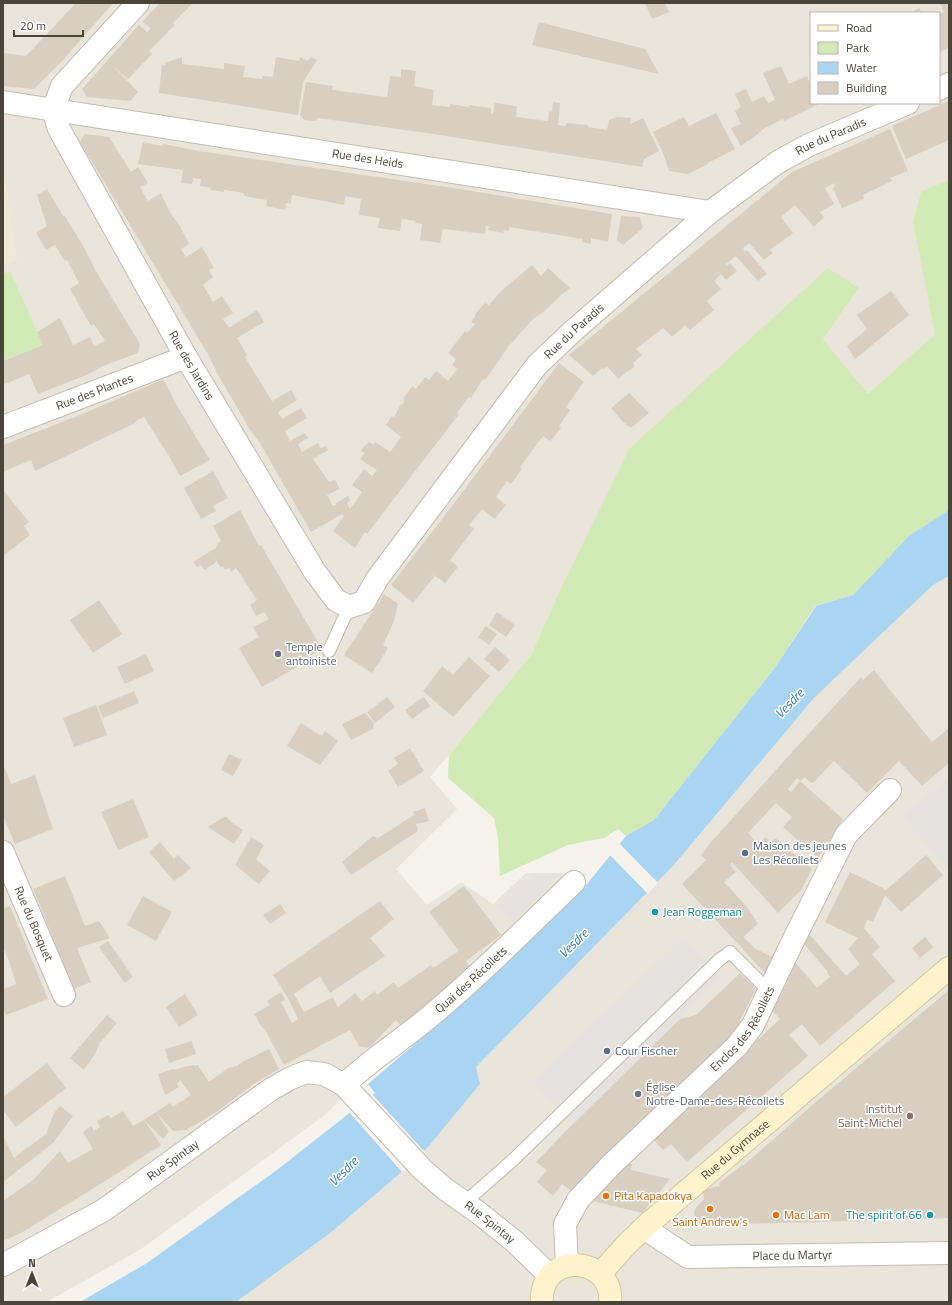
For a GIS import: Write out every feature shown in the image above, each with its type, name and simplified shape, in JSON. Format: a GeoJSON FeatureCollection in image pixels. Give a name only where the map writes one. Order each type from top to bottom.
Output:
{"type":"FeatureCollection","features":[{"type":"Feature","properties":{"kind":"street"},"geometry":{"type":"LineString","coordinates":[[53,110],[62,86],[138,3]]}},
{"type":"Feature","properties":{"kind":"street"},"geometry":{"type":"LineString","coordinates":[[940,88],[949,84]]}},
{"type":"Feature","properties":{"kind":"street","name":"Rue des Heids"},"geometry":{"type":"LineString","coordinates":[[3,102],[710,212]]}},
{"type":"Feature","properties":{"kind":"street","name":"Rue du Paradis"},"geometry":{"type":"LineString","coordinates":[[349,607],[364,602],[377,579],[537,365],[573,331],[710,212],[778,162],[809,145],[906,104]]}},
{"type":"Feature","properties":{"kind":"street","name":"Rue des Jardins"},"geometry":{"type":"LineString","coordinates":[[53,110],[59,130],[186,357],[315,572],[336,600],[349,607]]}},
{"type":"Feature","properties":{"kind":"street","name":"Rue des Plantes"},"geometry":{"type":"LineString","coordinates":[[3,427],[186,357]]}},
{"type":"Feature","properties":{"kind":"street","name":"Enclos des Récollets"},"geometry":{"type":"LineString","coordinates":[[558,1271],[565,1224],[578,1200],[611,1166],[737,1046],[753,1025],[846,835],[890,790]]}},
{"type":"Feature","properties":{"kind":"street","name":"Rue du Bosquet"},"geometry":{"type":"LineString","coordinates":[[3,852],[64,995]]}},
{"type":"Feature","properties":{"kind":"street","name":"Quai des Récollets"},"geometry":{"type":"LineString","coordinates":[[350,1093],[360,1069],[422,1023],[478,975],[574,882]]}},
{"type":"Feature","properties":{"kind":"street","name":"Rue du Gymnase"},"geometry":{"type":"LineString","coordinates":[[600,1274],[626,1245],[644,1228],[949,968]]}},
{"type":"Feature","properties":{"kind":"street","name":"Rue Spintay"},"geometry":{"type":"LineString","coordinates":[[3,1265],[104,1210],[270,1090],[289,1079],[306,1072],[324,1074],[350,1093],[428,1175],[464,1203],[479,1212],[515,1242],[558,1271]]}},
{"type":"Feature","properties":{"kind":"street","name":"Place du Martyr"},"geometry":{"type":"LineString","coordinates":[[644,1228],[688,1257],[949,1253]]}},
{"type":"Feature","properties":{"kind":"street"},"geometry":{"type":"LineString","coordinates":[[542,1302],[541,1298],[543,1286],[558,1271],[576,1264],[586,1266],[600,1274],[606,1281],[611,1297],[610,1302]]}},
{"type":"Feature","properties":{"kind":"lane"},"geometry":{"type":"LineString","coordinates":[[328,651],[349,607]]}},
{"type":"Feature","properties":{"kind":"lane"},"geometry":{"type":"LineString","coordinates":[[464,1203],[513,1160],[719,960],[730,952],[769,991]]}},
{"type":"Feature","properties":{"kind":"shaded area"},"geometry":{"type":"Polygon","coordinates":[[[3,3],[949,3],[949,180],[921,191],[913,222],[936,333],[868,395],[823,339],[859,288],[555,601],[531,655],[430,777],[457,809],[396,869],[427,905],[461,882],[493,904],[526,873],[587,874],[515,945],[363,1078],[325,1115],[141,1249],[47,1302],[3,1302],[3,3]]]}},
{"type":"Feature","properties":{"kind":"shaded area"},"geometry":{"type":"Polygon","coordinates":[[[3,166],[17,260],[3,267],[3,166]]]}},
{"type":"Feature","properties":{"kind":"shaded area"},"geometry":{"type":"Polygon","coordinates":[[[949,576],[949,1302],[236,1302],[329,1234],[397,1176],[480,1084],[476,1067],[673,866],[814,698],[933,585],[949,576]]]}},
{"type":"Feature","properties":{"kind":"shaded area"},"geometry":{"type":"Polygon","coordinates":[[[949,778],[949,870],[903,817],[949,778]]]}},
{"type":"Feature","properties":{"kind":"shaded area"},"geometry":{"type":"Polygon","coordinates":[[[532,873],[561,873],[513,923],[497,905],[532,873]]]}},
{"type":"Feature","properties":{"kind":"shaded area","name":"Cour Fischer"},"geometry":{"type":"Polygon","coordinates":[[[684,937],[721,977],[573,1125],[532,1082],[684,937]]]}},
{"type":"Feature","properties":{"kind":"green space"},"geometry":{"type":"Polygon","coordinates":[[[949,180],[949,510],[909,536],[853,595],[815,606],[774,669],[654,820],[626,836],[618,829],[604,838],[568,845],[500,876],[498,839],[494,818],[448,778],[449,755],[531,655],[555,601],[629,449],[828,268],[859,288],[823,339],[868,394],[935,334],[913,222],[921,191],[949,180]]]}},
{"type":"Feature","properties":{"kind":"green space"},"geometry":{"type":"Polygon","coordinates":[[[10,271],[43,345],[3,360],[3,274],[10,271]]]}},
{"type":"Feature","properties":{"kind":"water","name":"Vesdre"},"geometry":{"type":"Polygon","coordinates":[[[949,510],[949,576],[933,585],[814,698],[673,866],[476,1067],[480,1084],[428,1147],[397,1176],[329,1234],[236,1302],[80,1302],[147,1263],[277,1170],[375,1093],[368,1084],[476,992],[524,942],[587,884],[626,836],[654,820],[774,669],[816,606],[853,595],[909,536],[949,510]]]}},
{"type":"Feature","properties":{"kind":"pier"},"geometry":{"type":"Polygon","coordinates":[[[618,842],[658,883],[648,894],[609,854],[618,842]]]}},
{"type":"Feature","properties":{"kind":"pier"},"geometry":{"type":"Polygon","coordinates":[[[371,1093],[425,1152],[402,1172],[348,1111],[371,1093]]]}},
{"type":"Feature","properties":{"kind":"building"},"geometry":{"type":"Polygon","coordinates":[[[76,3],[113,3],[63,60],[34,89],[3,86],[3,53],[26,56],[76,3]]]}},
{"type":"Feature","properties":{"kind":"building"},"geometry":{"type":"Polygon","coordinates":[[[160,3],[193,3],[173,23],[175,25],[149,51],[152,54],[128,79],[113,66],[138,92],[130,101],[87,97],[82,89],[139,25],[147,32],[151,28],[142,22],[160,3]]]}},
{"type":"Feature","properties":{"kind":"building"},"geometry":{"type":"Polygon","coordinates":[[[645,3],[665,3],[669,12],[652,19],[645,3]]]}},
{"type":"Feature","properties":{"kind":"building"},"geometry":{"type":"Polygon","coordinates":[[[940,3],[949,3],[949,48],[940,52],[940,14],[944,12],[940,3]]]}},
{"type":"Feature","properties":{"kind":"building"},"geometry":{"type":"Polygon","coordinates":[[[919,8],[921,12],[912,12],[919,8]]]}},
{"type":"Feature","properties":{"kind":"building"},"geometry":{"type":"Polygon","coordinates":[[[539,22],[645,49],[659,74],[532,45],[539,22]]]}},
{"type":"Feature","properties":{"kind":"building"},"geometry":{"type":"Polygon","coordinates":[[[182,57],[182,64],[224,69],[224,63],[245,66],[243,77],[262,79],[263,76],[273,77],[276,57],[299,61],[300,57],[308,61],[311,57],[317,60],[303,82],[298,115],[159,93],[162,65],[166,66],[165,63],[182,57]]]}},
{"type":"Feature","properties":{"kind":"building"},"geometry":{"type":"Polygon","coordinates":[[[781,66],[789,84],[807,76],[810,83],[810,104],[819,104],[784,121],[783,119],[765,128],[741,146],[731,128],[741,124],[735,111],[741,107],[735,94],[746,89],[752,102],[764,96],[768,103],[775,100],[763,73],[781,66]]]}},
{"type":"Feature","properties":{"kind":"building"},"geometry":{"type":"Polygon","coordinates":[[[401,69],[416,71],[414,86],[434,90],[432,105],[450,107],[450,104],[491,108],[491,114],[493,114],[495,103],[510,105],[517,107],[516,117],[548,121],[549,111],[552,112],[553,102],[560,103],[558,125],[565,126],[567,123],[588,125],[588,127],[607,130],[609,120],[617,117],[631,118],[630,124],[643,118],[659,151],[644,159],[642,167],[427,133],[318,118],[315,121],[304,120],[300,115],[306,82],[333,86],[332,90],[387,97],[390,76],[401,77],[401,69]]]}},
{"type":"Feature","properties":{"kind":"building"},"geometry":{"type":"Polygon","coordinates":[[[949,101],[949,140],[906,159],[892,126],[949,101]]]}},
{"type":"Feature","properties":{"kind":"building"},"geometry":{"type":"Polygon","coordinates":[[[716,113],[735,149],[688,174],[669,171],[662,150],[653,132],[684,117],[689,126],[716,113]]]}},
{"type":"Feature","properties":{"kind":"building"},"geometry":{"type":"Polygon","coordinates":[[[890,129],[908,171],[890,178],[892,181],[863,195],[864,199],[842,208],[833,189],[835,183],[825,188],[834,204],[820,212],[824,217],[814,227],[795,205],[781,217],[793,233],[770,250],[773,253],[764,260],[749,243],[743,248],[745,251],[747,250],[767,274],[758,281],[736,256],[725,265],[726,266],[730,263],[737,271],[726,280],[721,274],[714,281],[721,289],[707,301],[714,310],[690,330],[685,325],[672,337],[663,328],[636,349],[642,355],[633,363],[635,366],[618,379],[607,366],[604,369],[602,368],[593,376],[569,355],[792,172],[890,129]]]}},
{"type":"Feature","properties":{"kind":"building"},"geometry":{"type":"Polygon","coordinates":[[[85,134],[109,137],[131,172],[138,167],[148,183],[140,187],[148,201],[161,193],[169,211],[180,226],[189,244],[181,249],[186,257],[202,247],[214,268],[209,270],[213,277],[203,285],[213,302],[222,296],[233,313],[223,319],[229,328],[257,310],[264,322],[237,338],[247,355],[245,357],[272,401],[291,390],[297,400],[278,412],[282,419],[301,408],[307,418],[285,431],[290,441],[305,433],[308,438],[298,444],[302,452],[318,443],[320,448],[326,446],[328,450],[313,459],[329,482],[335,480],[340,489],[327,495],[333,506],[348,496],[350,501],[347,503],[350,509],[362,492],[352,485],[364,469],[372,476],[377,470],[360,459],[365,453],[361,451],[364,446],[369,442],[373,445],[375,442],[390,452],[401,437],[386,425],[392,416],[394,417],[401,404],[402,405],[405,400],[403,399],[412,386],[416,389],[425,377],[429,380],[436,371],[448,381],[457,369],[452,365],[456,359],[448,353],[465,331],[467,333],[475,324],[471,322],[476,315],[475,314],[485,303],[489,305],[501,291],[532,265],[541,276],[548,268],[570,288],[546,310],[533,319],[509,346],[485,380],[483,379],[471,398],[469,397],[457,413],[459,414],[367,534],[365,532],[355,548],[333,531],[344,516],[342,514],[311,532],[261,445],[249,428],[217,373],[209,356],[80,142],[85,134]]]}},
{"type":"Feature","properties":{"kind":"building"},"geometry":{"type":"Polygon","coordinates":[[[143,142],[447,187],[612,214],[608,242],[591,238],[591,244],[582,242],[583,239],[509,227],[509,231],[504,230],[503,233],[488,230],[489,226],[486,226],[485,234],[443,229],[440,243],[420,240],[422,224],[415,223],[416,221],[402,219],[400,231],[378,228],[380,218],[359,215],[361,199],[345,196],[344,205],[292,195],[291,204],[286,203],[285,210],[266,206],[267,200],[244,196],[244,193],[224,190],[224,192],[210,190],[211,188],[200,186],[201,179],[193,178],[192,184],[181,183],[183,170],[138,164],[143,142]]]}},
{"type":"Feature","properties":{"kind":"building"},"geometry":{"type":"Polygon","coordinates":[[[47,189],[85,249],[97,273],[140,344],[138,353],[103,366],[87,375],[38,394],[29,374],[3,385],[3,361],[43,345],[37,332],[60,318],[73,345],[90,337],[94,346],[105,341],[94,324],[91,326],[70,289],[79,283],[67,260],[65,261],[55,245],[46,250],[36,233],[47,226],[37,195],[47,189]]]}},
{"type":"Feature","properties":{"kind":"building"},"geometry":{"type":"Polygon","coordinates":[[[621,216],[640,217],[643,228],[623,245],[617,240],[621,216]]]}},
{"type":"Feature","properties":{"kind":"building"},"geometry":{"type":"Polygon","coordinates":[[[891,291],[909,315],[855,359],[847,346],[867,329],[857,315],[891,291]]]}},
{"type":"Feature","properties":{"kind":"building"},"geometry":{"type":"Polygon","coordinates":[[[559,363],[584,382],[566,407],[570,410],[559,426],[561,428],[550,441],[543,436],[520,467],[522,469],[511,484],[507,481],[496,497],[506,505],[495,519],[482,509],[469,525],[474,529],[450,560],[458,567],[445,583],[429,571],[435,576],[413,603],[391,585],[559,363]]]}},
{"type":"Feature","properties":{"kind":"building"},"geometry":{"type":"Polygon","coordinates":[[[162,380],[165,382],[176,404],[210,460],[180,476],[144,417],[137,420],[135,423],[35,471],[31,460],[3,472],[3,445],[75,417],[162,380]]]}},
{"type":"Feature","properties":{"kind":"building"},"geometry":{"type":"Polygon","coordinates":[[[629,393],[649,413],[631,428],[622,421],[611,408],[629,393]]]}},
{"type":"Feature","properties":{"kind":"building"},"geometry":{"type":"Polygon","coordinates":[[[213,471],[228,498],[213,506],[216,511],[201,519],[184,488],[213,471]]]}},
{"type":"Feature","properties":{"kind":"building"},"geometry":{"type":"Polygon","coordinates":[[[3,490],[29,522],[24,526],[30,535],[3,556],[3,490]]]}},
{"type":"Feature","properties":{"kind":"building"},"geometry":{"type":"Polygon","coordinates":[[[240,510],[259,546],[261,545],[322,649],[307,658],[301,663],[302,664],[262,687],[239,648],[259,637],[253,627],[269,619],[264,612],[256,616],[250,605],[257,600],[236,568],[231,572],[229,568],[225,570],[223,566],[221,568],[216,560],[215,563],[204,570],[201,565],[197,567],[193,562],[216,548],[217,544],[221,541],[213,526],[240,510]]]}},
{"type":"Feature","properties":{"kind":"building"},"geometry":{"type":"Polygon","coordinates":[[[384,594],[398,604],[394,621],[383,645],[388,648],[372,673],[344,655],[384,594]]]}},
{"type":"Feature","properties":{"kind":"building"},"geometry":{"type":"Polygon","coordinates":[[[99,600],[122,634],[93,653],[70,620],[99,600]]]}},
{"type":"Feature","properties":{"kind":"building"},"geometry":{"type":"Polygon","coordinates":[[[497,612],[515,625],[506,637],[489,625],[497,612]]]}},
{"type":"Feature","properties":{"kind":"building"},"geometry":{"type":"Polygon","coordinates":[[[486,626],[497,634],[489,645],[478,637],[486,626]]]}},
{"type":"Feature","properties":{"kind":"building"},"geometry":{"type":"Polygon","coordinates":[[[495,647],[510,660],[499,672],[484,659],[495,647]]]}},
{"type":"Feature","properties":{"kind":"building"},"geometry":{"type":"Polygon","coordinates":[[[146,654],[154,671],[125,684],[117,667],[146,654]]]}},
{"type":"Feature","properties":{"kind":"building"},"geometry":{"type":"Polygon","coordinates":[[[469,657],[490,676],[453,717],[423,691],[442,666],[453,675],[469,657]]]}},
{"type":"Feature","properties":{"kind":"building"},"geometry":{"type":"Polygon","coordinates":[[[874,670],[932,742],[949,728],[949,763],[922,786],[899,761],[867,793],[834,761],[813,783],[804,777],[801,781],[797,778],[788,789],[791,792],[800,781],[843,819],[818,858],[783,827],[792,817],[776,803],[748,833],[758,844],[766,837],[771,842],[775,838],[812,869],[801,890],[778,913],[732,862],[730,865],[736,872],[724,882],[748,908],[758,924],[743,937],[756,949],[772,957],[765,973],[682,884],[706,860],[701,855],[712,841],[861,677],[863,680],[874,670]]]}},
{"type":"Feature","properties":{"kind":"building"},"geometry":{"type":"Polygon","coordinates":[[[134,691],[139,703],[103,718],[98,706],[134,691]]]}},
{"type":"Feature","properties":{"kind":"building"},"geometry":{"type":"Polygon","coordinates":[[[387,697],[395,707],[375,723],[367,712],[387,697]]]}},
{"type":"Feature","properties":{"kind":"building"},"geometry":{"type":"Polygon","coordinates":[[[424,697],[430,706],[412,719],[405,710],[424,697]]]}},
{"type":"Feature","properties":{"kind":"building"},"geometry":{"type":"Polygon","coordinates":[[[96,705],[107,735],[74,747],[63,718],[96,705]]]}},
{"type":"Feature","properties":{"kind":"building"},"geometry":{"type":"Polygon","coordinates":[[[365,713],[374,723],[373,729],[351,740],[342,724],[365,713]]]}},
{"type":"Feature","properties":{"kind":"building"},"geometry":{"type":"Polygon","coordinates":[[[301,723],[322,736],[325,731],[338,741],[320,765],[287,746],[301,723]]]}},
{"type":"Feature","properties":{"kind":"building"},"geometry":{"type":"Polygon","coordinates":[[[410,748],[424,771],[398,787],[388,771],[398,764],[394,758],[410,748]]]}},
{"type":"Feature","properties":{"kind":"building"},"geometry":{"type":"Polygon","coordinates":[[[229,754],[242,760],[233,776],[221,770],[229,754]]]}},
{"type":"Feature","properties":{"kind":"building"},"geometry":{"type":"Polygon","coordinates":[[[5,768],[11,784],[35,775],[53,829],[15,844],[3,815],[3,769],[5,768]]]}},
{"type":"Feature","properties":{"kind":"building"},"geometry":{"type":"Polygon","coordinates":[[[133,799],[149,837],[118,850],[101,812],[133,799]]]}},
{"type":"Feature","properties":{"kind":"building"},"geometry":{"type":"Polygon","coordinates":[[[425,808],[429,821],[416,824],[418,831],[351,875],[342,862],[373,836],[378,838],[414,815],[413,812],[425,808]]]}},
{"type":"Feature","properties":{"kind":"building"},"geometry":{"type":"Polygon","coordinates":[[[226,816],[231,822],[243,830],[234,844],[208,827],[226,816]]]}},
{"type":"Feature","properties":{"kind":"building"},"geometry":{"type":"Polygon","coordinates":[[[251,837],[264,845],[256,859],[270,871],[259,884],[235,865],[251,837]]]}},
{"type":"Feature","properties":{"kind":"building"},"geometry":{"type":"Polygon","coordinates":[[[160,842],[174,859],[178,855],[191,868],[174,881],[149,852],[160,842]]]}},
{"type":"Feature","properties":{"kind":"building"},"geometry":{"type":"Polygon","coordinates":[[[926,855],[943,875],[901,912],[885,895],[873,922],[867,920],[864,928],[880,947],[872,954],[895,981],[820,1046],[802,1024],[789,1035],[808,1056],[687,1162],[671,1144],[663,1150],[651,1137],[780,1019],[772,1010],[796,963],[817,988],[830,977],[827,973],[828,972],[804,944],[809,934],[846,976],[860,964],[848,949],[858,938],[825,922],[850,872],[883,888],[885,891],[926,855]]]}},
{"type":"Feature","properties":{"kind":"building"},"geometry":{"type":"Polygon","coordinates":[[[65,876],[85,926],[99,921],[110,938],[77,948],[91,982],[74,989],[33,889],[65,876]]]}},
{"type":"Feature","properties":{"kind":"building"},"geometry":{"type":"Polygon","coordinates":[[[464,886],[501,935],[466,961],[473,972],[401,1026],[396,1020],[369,1048],[359,1046],[350,1030],[284,1065],[264,1028],[263,1029],[254,1014],[270,1005],[267,1001],[281,992],[285,1000],[281,1002],[292,1023],[298,1019],[288,998],[273,975],[380,901],[394,919],[370,938],[385,956],[330,993],[320,976],[294,994],[304,1012],[333,997],[338,1007],[355,993],[362,1001],[375,991],[377,995],[394,982],[398,988],[431,965],[433,968],[459,951],[429,912],[464,886]]]}},
{"type":"Feature","properties":{"kind":"building"},"geometry":{"type":"Polygon","coordinates":[[[143,896],[172,912],[156,941],[127,925],[143,896]]]}},
{"type":"Feature","properties":{"kind":"building"},"geometry":{"type":"Polygon","coordinates":[[[280,904],[286,913],[270,924],[263,915],[280,904]]]}},
{"type":"Feature","properties":{"kind":"building"},"geometry":{"type":"Polygon","coordinates":[[[10,906],[48,999],[6,1015],[3,1007],[3,989],[16,984],[3,947],[3,909],[10,906]]]}},
{"type":"Feature","properties":{"kind":"building"},"geometry":{"type":"Polygon","coordinates":[[[925,937],[933,947],[920,958],[912,948],[925,937]]]}},
{"type":"Feature","properties":{"kind":"building"},"geometry":{"type":"Polygon","coordinates":[[[108,941],[133,977],[125,983],[99,947],[108,941]]]}},
{"type":"Feature","properties":{"kind":"building","name":"Église Notre-Dame-des-Récollets"},"geometry":{"type":"Polygon","coordinates":[[[740,973],[756,989],[740,1020],[741,1022],[727,1041],[571,1191],[562,1184],[553,1196],[537,1182],[547,1170],[536,1162],[564,1133],[680,1019],[696,1015],[740,973]]]}},
{"type":"Feature","properties":{"kind":"building"},"geometry":{"type":"Polygon","coordinates":[[[949,990],[949,1218],[700,1224],[694,1213],[695,1209],[704,1199],[703,1190],[720,1186],[719,1183],[744,1165],[817,1101],[949,990]]]}},
{"type":"Feature","properties":{"kind":"building"},"geometry":{"type":"Polygon","coordinates":[[[185,994],[198,1015],[179,1027],[166,1007],[185,994]]]}},
{"type":"Feature","properties":{"kind":"building"},"geometry":{"type":"Polygon","coordinates":[[[107,1015],[117,1023],[100,1043],[95,1054],[84,1070],[70,1058],[107,1015]]]}},
{"type":"Feature","properties":{"kind":"building"},"geometry":{"type":"Polygon","coordinates":[[[192,1041],[196,1054],[169,1063],[165,1049],[192,1041]]]}},
{"type":"Feature","properties":{"kind":"building"},"geometry":{"type":"Polygon","coordinates":[[[269,1049],[279,1069],[258,1081],[215,1113],[186,1130],[173,1131],[156,1112],[170,1103],[173,1107],[191,1095],[181,1080],[177,1084],[179,1087],[165,1095],[158,1074],[186,1066],[199,1065],[209,1082],[228,1068],[237,1066],[269,1049]]]}},
{"type":"Feature","properties":{"kind":"building"},"geometry":{"type":"Polygon","coordinates":[[[47,1063],[66,1088],[16,1127],[3,1110],[3,1097],[47,1063]]]}},
{"type":"Feature","properties":{"kind":"building"},"geometry":{"type":"Polygon","coordinates":[[[60,1106],[73,1116],[53,1143],[3,1182],[3,1136],[14,1158],[46,1134],[54,1113],[60,1106]]]}},
{"type":"Feature","properties":{"kind":"building"},"geometry":{"type":"Polygon","coordinates":[[[123,1111],[133,1126],[144,1120],[161,1145],[21,1233],[3,1241],[3,1201],[33,1180],[60,1151],[68,1163],[93,1149],[83,1132],[91,1126],[94,1131],[100,1127],[97,1121],[108,1115],[111,1118],[123,1111]]]}},
{"type":"Feature","properties":{"kind":"building"},"geometry":{"type":"Polygon","coordinates":[[[156,1112],[169,1132],[163,1139],[144,1120],[156,1112]]]}},
{"type":"Feature","properties":{"kind":"building"},"geometry":{"type":"Polygon","coordinates":[[[622,1162],[632,1164],[631,1170],[670,1179],[642,1213],[589,1200],[606,1179],[611,1183],[621,1168],[622,1162]]]}},
{"type":"Feature","properties":{"kind":"place","name":"Temple antoiniste"},"geometry":{"type":"Point","coordinates":[278,654]}},
{"type":"Feature","properties":{"kind":"place","name":"Maison des jeunes Les Récollets"},"geometry":{"type":"Point","coordinates":[745,853]}},
{"type":"Feature","properties":{"kind":"place","name":"Jean Roggeman"},"geometry":{"type":"Point","coordinates":[655,912]}},
{"type":"Feature","properties":{"kind":"place","name":"Cour Fischer"},"geometry":{"type":"Point","coordinates":[607,1051]}},
{"type":"Feature","properties":{"kind":"place","name":"Église Notre-Dame-des-Récollets"},"geometry":{"type":"Point","coordinates":[638,1094]}},
{"type":"Feature","properties":{"kind":"place","name":"Institut Saint-Michel"},"geometry":{"type":"Point","coordinates":[910,1116]}},
{"type":"Feature","properties":{"kind":"place","name":"Pita Kapadokya"},"geometry":{"type":"Point","coordinates":[606,1196]}},
{"type":"Feature","properties":{"kind":"place","name":"Saint Andrew's"},"geometry":{"type":"Point","coordinates":[710,1209]}},
{"type":"Feature","properties":{"kind":"place","name":"Mac Lam"},"geometry":{"type":"Point","coordinates":[776,1215]}},
{"type":"Feature","properties":{"kind":"place","name":"The spirit of 66"},"geometry":{"type":"Point","coordinates":[930,1215]}}]}
